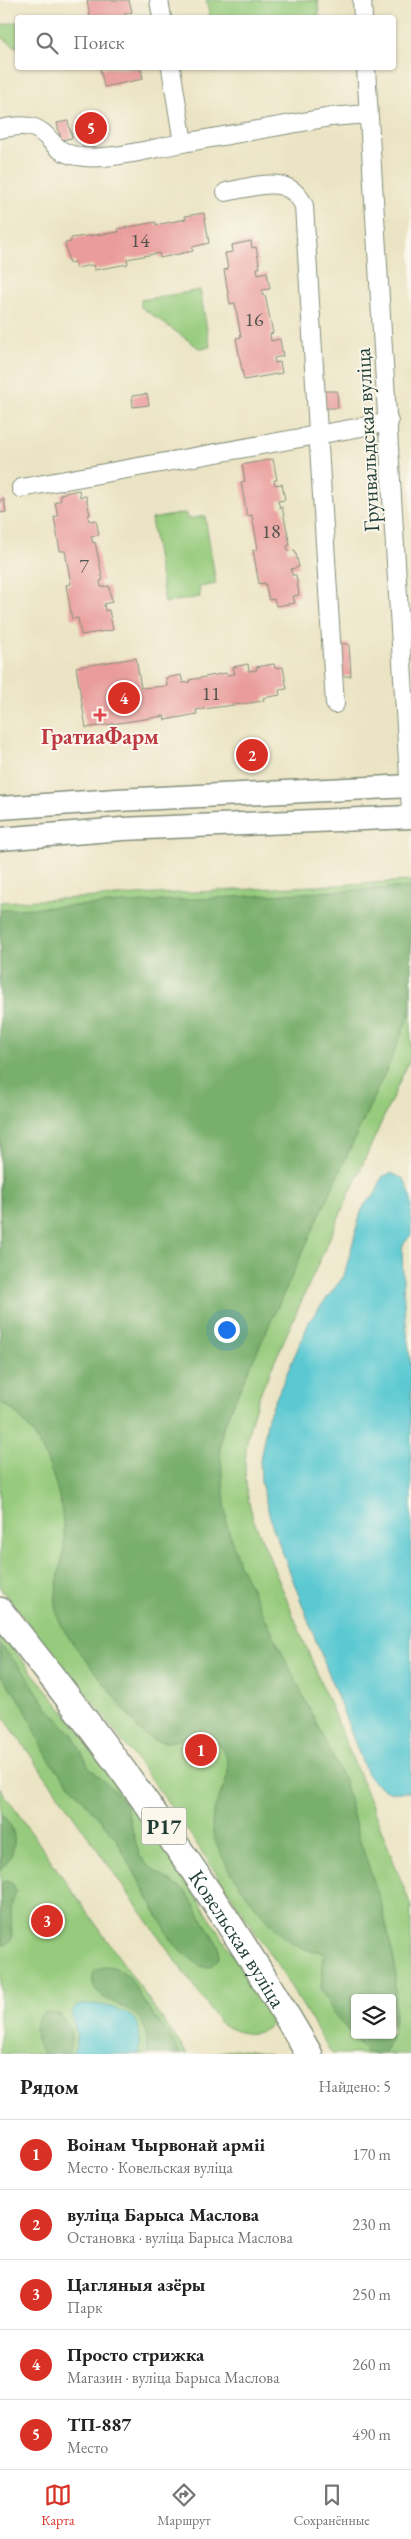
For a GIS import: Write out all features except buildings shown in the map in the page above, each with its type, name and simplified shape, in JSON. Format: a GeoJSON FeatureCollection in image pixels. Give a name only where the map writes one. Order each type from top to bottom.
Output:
{"type":"FeatureCollection","features":[{"type":"Feature","properties":{"kind":"highway","name":"Ковельская вуліца"},"geometry":{"type":"LineString","coordinates":[[0,1611],[94,1729],[148,1803],[197,1875],[309,2054]]}},
{"type":"Feature","properties":{"kind":"main road"},"geometry":{"type":"LineString","coordinates":[[0,808],[117,800],[410,786]]}},
{"type":"Feature","properties":{"kind":"main road"},"geometry":{"type":"LineString","coordinates":[[0,839],[122,829],[411,817]]}},
{"type":"Feature","properties":{"kind":"street"},"geometry":{"type":"LineString","coordinates":[[159,0],[162,15]]}},
{"type":"Feature","properties":{"kind":"street"},"geometry":{"type":"LineString","coordinates":[[362,0],[363,15]]}},
{"type":"Feature","properties":{"kind":"street"},"geometry":{"type":"LineString","coordinates":[[171,70],[183,143]]}},
{"type":"Feature","properties":{"kind":"street","name":"Грунвальдская вуліца"},"geometry":{"type":"LineString","coordinates":[[366,70],[389,422],[411,810]]}},
{"type":"Feature","properties":{"kind":"street"},"geometry":{"type":"LineString","coordinates":[[0,129],[22,125],[38,128],[61,150],[70,155],[87,158],[331,117],[368,114]]}},
{"type":"Feature","properties":{"kind":"street"},"geometry":{"type":"LineString","coordinates":[[226,192],[269,184],[283,185],[293,190],[304,206],[335,704]]}},
{"type":"Feature","properties":{"kind":"street"},"geometry":{"type":"LineString","coordinates":[[21,488],[319,433],[389,422]]}},
{"type":"Feature","properties":{"kind":"green space"},"geometry":{"type":"Polygon","coordinates":[[[206,0],[318,0],[319,15],[210,15],[206,0]]]}},
{"type":"Feature","properties":{"kind":"green space"},"geometry":{"type":"Polygon","coordinates":[[[15,22],[15,47],[0,36],[0,25],[15,22]]]}},
{"type":"Feature","properties":{"kind":"green space"},"geometry":{"type":"Polygon","coordinates":[[[200,290],[210,347],[199,348],[141,307],[141,300],[200,290]]]}},
{"type":"Feature","properties":{"kind":"green space"},"geometry":{"type":"Polygon","coordinates":[[[186,513],[187,519],[205,516],[216,584],[199,587],[200,597],[165,603],[151,519],[186,513]]]}},
{"type":"Feature","properties":{"kind":"green space"},"geometry":{"type":"Polygon","coordinates":[[[411,881],[411,1056],[260,1394],[247,1440],[245,1471],[246,1486],[253,1518],[374,1811],[411,1906],[411,2054],[332,2054],[282,1972],[178,1816],[100,1711],[0,1588],[0,902],[411,881]]]}},
{"type":"Feature","properties":{"kind":"green space"},"geometry":{"type":"Polygon","coordinates":[[[411,887],[411,1011],[389,1064],[223,1427],[220,1450],[227,1525],[239,1564],[344,1780],[358,1835],[382,1906],[395,1965],[395,1994],[351,1994],[351,2034],[334,2014],[321,1989],[324,1952],[301,1948],[289,1941],[276,1929],[248,1897],[217,1846],[212,1821],[214,1809],[228,1769],[227,1759],[221,1747],[212,1738],[203,1734],[163,1742],[152,1739],[140,1731],[63,1629],[58,1617],[56,1597],[64,1542],[61,1504],[48,1463],[39,1443],[28,1426],[15,1412],[0,1402],[0,910],[411,887]]]}},
{"type":"Feature","properties":{"kind":"green space"},"geometry":{"type":"Polygon","coordinates":[[[0,1633],[84,1736],[141,1810],[269,2011],[272,2024],[266,2029],[253,2033],[239,2032],[219,2022],[0,1712],[0,1633]]]}},
{"type":"Feature","properties":{"kind":"green space"},"geometry":{"type":"Polygon","coordinates":[[[0,1644],[27,1676],[47,1707],[73,1735],[89,1767],[118,1794],[126,1806],[139,1854],[147,1865],[186,1892],[219,1947],[219,1958],[210,1967],[202,1967],[179,1950],[169,1936],[115,1837],[52,1764],[42,1747],[24,1706],[0,1674],[0,1644]]]}},
{"type":"Feature","properties":{"kind":"green space"},"geometry":{"type":"Polygon","coordinates":[[[0,1788],[187,2054],[0,2054],[0,1788]]]}},
{"type":"Feature","properties":{"kind":"green space"},"geometry":{"type":"Polygon","coordinates":[[[0,1813],[11,1827],[14,1842],[10,1857],[0,1872],[0,1813]]]}},
{"type":"Feature","properties":{"kind":"green space"},"geometry":{"type":"Polygon","coordinates":[[[6,1881],[13,1884],[16,1891],[11,1907],[12,1938],[7,1944],[2,1944],[0,1883],[6,1881]]]}},
{"type":"Feature","properties":{"kind":"green space"},"geometry":{"type":"Polygon","coordinates":[[[106,1966],[114,1967],[129,1977],[180,2054],[149,2054],[144,2025],[138,2017],[100,1995],[95,1989],[93,1981],[94,1971],[106,1966]]]}},
{"type":"Feature","properties":{"kind":"green space"},"geometry":{"type":"Polygon","coordinates":[[[46,2012],[59,2014],[69,2027],[71,2043],[68,2054],[43,2054],[36,2037],[35,2026],[40,2016],[46,2012]]]}},
{"type":"Feature","properties":{"kind":"green space"},"geometry":{"type":"Polygon","coordinates":[[[355,2039],[390,2039],[386,2052],[382,2054],[368,2054],[355,2039]]]}},
{"type":"Feature","properties":{"kind":"green space"},"geometry":{"type":"Polygon","coordinates":[[[235,2049],[270,2054],[212,2054],[235,2049]]]}},
{"type":"Feature","properties":{"kind":"water"},"geometry":{"type":"Polygon","coordinates":[[[391,1173],[404,1179],[411,1197],[411,1235],[404,1243],[402,1250],[404,1303],[411,1369],[411,1792],[397,1792],[385,1789],[374,1783],[366,1772],[272,1525],[261,1482],[260,1460],[268,1417],[310,1320],[344,1276],[361,1212],[365,1204],[376,1193],[382,1177],[391,1173]]]}},
{"type":"Feature","properties":{"kind":"water"},"geometry":{"type":"Polygon","coordinates":[[[80,2004],[95,2004],[113,2008],[129,2015],[138,2026],[139,2054],[73,2054],[77,2038],[72,2015],[73,2011],[80,2004]]]}},
{"type":"Feature","properties":{"kind":"place","name":"ТП-887"},"geometry":{"type":"Point","coordinates":[91,128]}},
{"type":"Feature","properties":{"kind":"place","name":"Просто стрижка"},"geometry":{"type":"Point","coordinates":[124,698]}},
{"type":"Feature","properties":{"kind":"place","name":"ГратиаФарм"},"geometry":{"type":"Point","coordinates":[100,715]}},
{"type":"Feature","properties":{"kind":"place","name":"вуліца Барыса Маслова"},"geometry":{"type":"Point","coordinates":[252,755]}},
{"type":"Feature","properties":{"kind":"place","name":"Воінам Чырвонай арміі"},"geometry":{"type":"Point","coordinates":[201,1750]}},
{"type":"Feature","properties":{"kind":"place","name":"Цагляныя азёры"},"geometry":{"type":"Point","coordinates":[47,1921]}}]}
